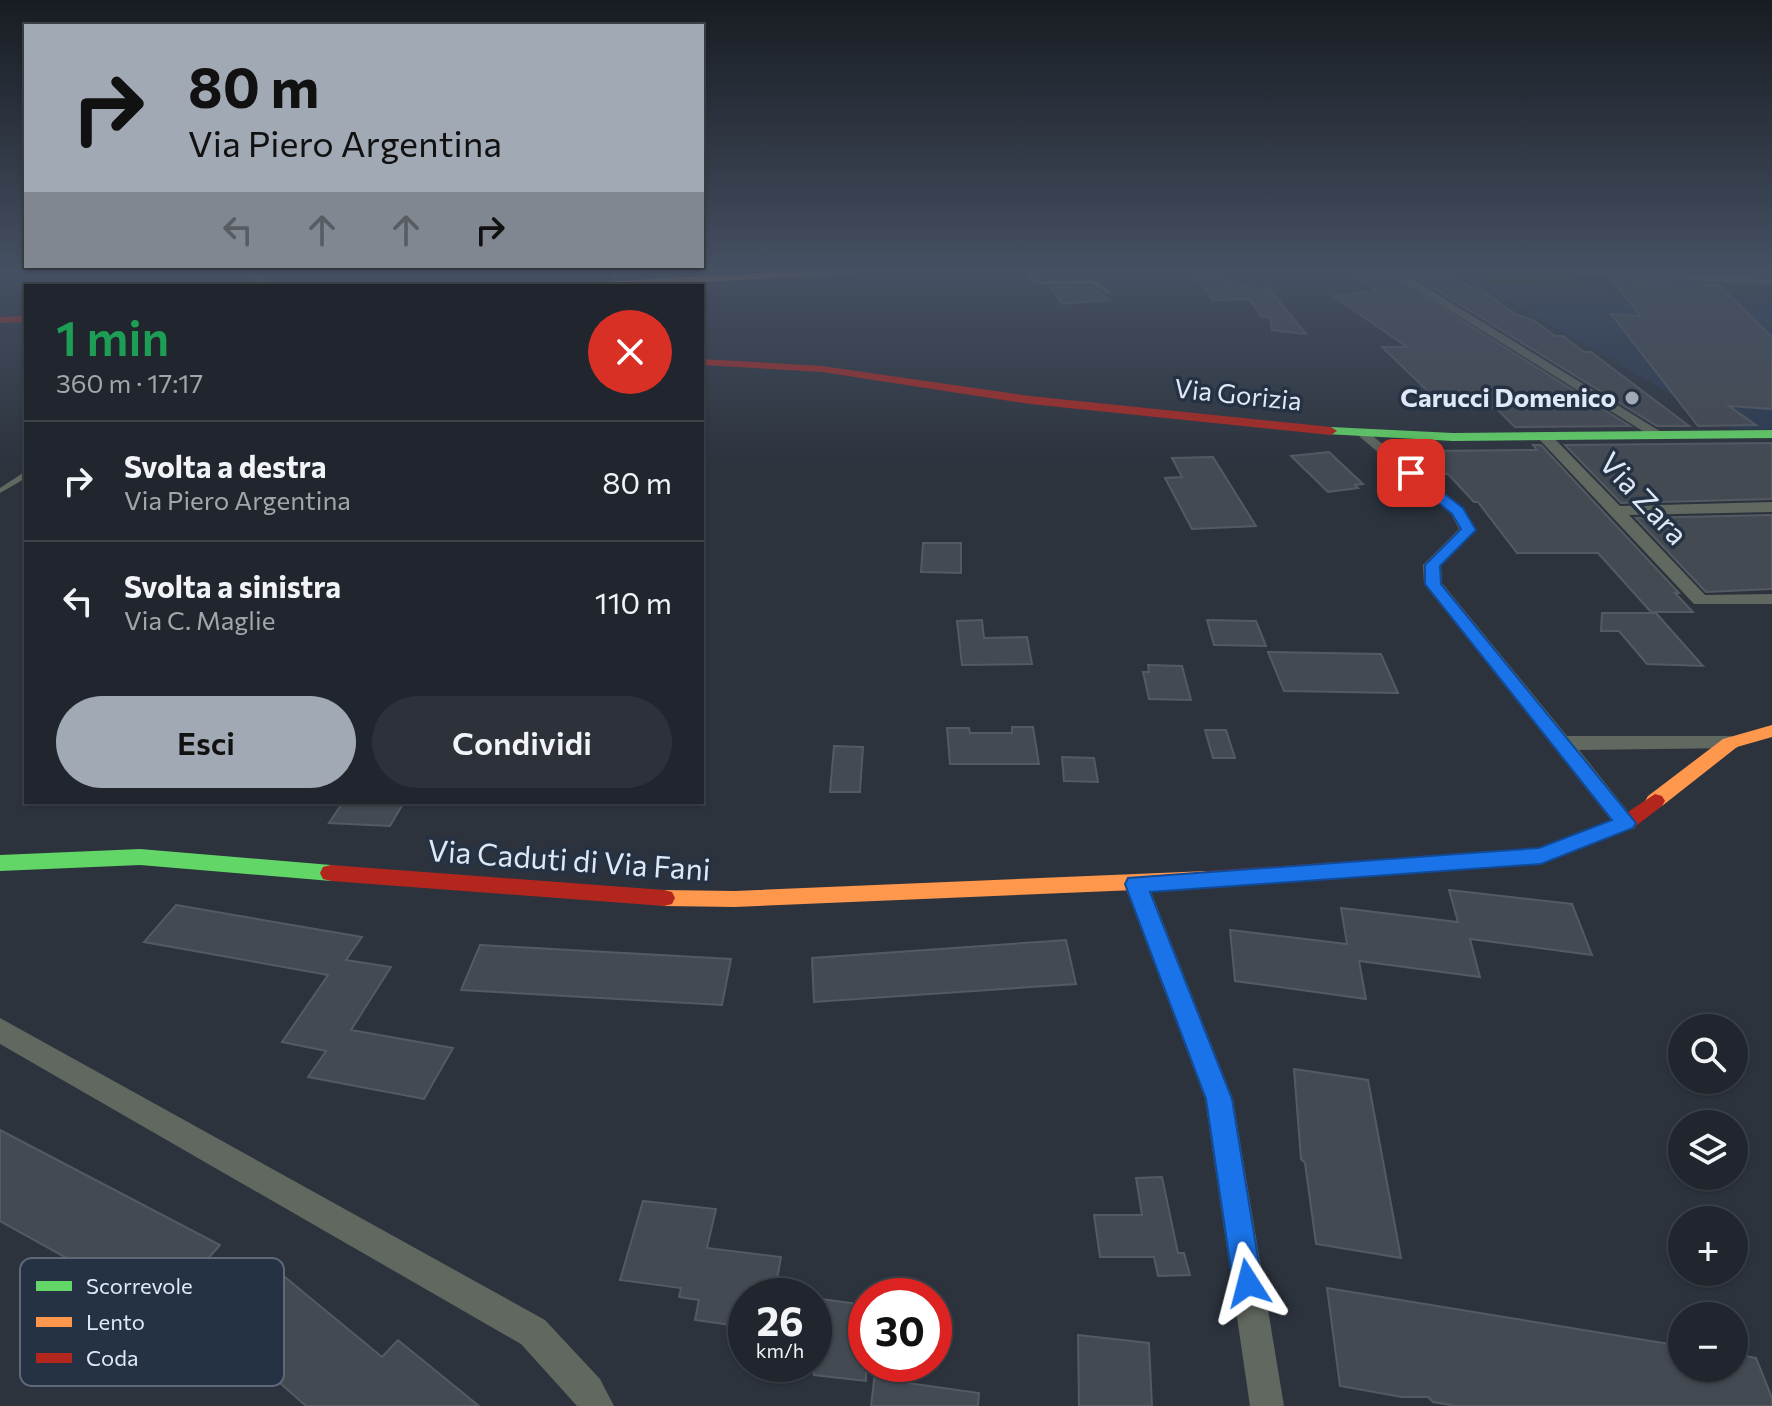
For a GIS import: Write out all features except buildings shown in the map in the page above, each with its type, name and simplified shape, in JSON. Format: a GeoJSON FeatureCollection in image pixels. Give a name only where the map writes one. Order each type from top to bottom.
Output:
{"type":"FeatureCollection","features":[{"type":"Feature","properties":{"kind":"street"},"geometry":{"type":"LineString","coordinates":[[1497,336],[1659,435]]}},
{"type":"Feature","properties":{"kind":"street","name":"Via Gorizia"},"geometry":{"type":"LineString","coordinates":[[704,362],[822,369],[1030,400],[1365,434],[1772,434]]}},
{"type":"Feature","properties":{"kind":"street"},"geometry":{"type":"LineString","coordinates":[[1365,434],[1457,511],[1468,530],[1432,565],[1433,584],[1626,823]]}},
{"type":"Feature","properties":{"kind":"street","name":"Via Zara"},"geometry":{"type":"LineString","coordinates":[[1544,436],[1700,600],[1772,599]]}},
{"type":"Feature","properties":{"kind":"street"},"geometry":{"type":"LineString","coordinates":[[1617,511],[1772,507]]}},
{"type":"Feature","properties":{"kind":"street"},"geometry":{"type":"LineString","coordinates":[[1561,743],[1730,743],[1772,731]]}},
{"type":"Feature","properties":{"kind":"street","name":"Via Caduti di Via Fani"},"geometry":{"type":"LineString","coordinates":[[0,863],[140,857],[670,898],[796,899],[1136,884],[1541,856],[1626,823],[1730,743]]}},
{"type":"Feature","properties":{"kind":"street"},"geometry":{"type":"LineString","coordinates":[[1136,884],[1219,1099],[1267,1406]]}},
{"type":"Feature","properties":{"kind":"street"},"geometry":{"type":"LineString","coordinates":[[0,1030],[533,1332],[588,1391],[597,1406]]}},
{"type":"Feature","properties":{"kind":"lane"},"geometry":{"type":"LineString","coordinates":[[0,491],[24,476]]}},
{"type":"Feature","properties":{"kind":"shaded area"},"geometry":{"type":"Polygon","coordinates":[[[1568,336],[1772,336],[1772,429],[1733,429],[1568,336]]]}},
{"type":"Feature","properties":{"kind":"traffic: fast"},"geometry":{"type":"LineString","coordinates":[[1331,431],[1453,437],[1772,434]]}},
{"type":"Feature","properties":{"kind":"traffic: fast"},"geometry":{"type":"LineString","coordinates":[[0,863],[140,857],[331,873]]}},
{"type":"Feature","properties":{"kind":"traffic: slow"},"geometry":{"type":"LineString","coordinates":[[1655,801],[1730,743],[1772,731]]}},
{"type":"Feature","properties":{"kind":"traffic: slow"},"geometry":{"type":"LineString","coordinates":[[664,898],[735,899],[1207,879]]}},
{"type":"Feature","properties":{"kind":"traffic: jam"},"geometry":{"type":"LineString","coordinates":[[704,362],[822,369],[1030,400],[1331,431]]}},
{"type":"Feature","properties":{"kind":"traffic: jam"},"geometry":{"type":"LineString","coordinates":[[1207,879],[1541,856],[1626,823],[1655,801]]}},
{"type":"Feature","properties":{"kind":"traffic: jam"},"geometry":{"type":"LineString","coordinates":[[331,873],[664,898]]}},
{"type":"Feature","properties":{"kind":"place","name":"Carucci Domenico"},"geometry":{"type":"Point","coordinates":[1632,398]}},
{"type":"Feature","properties":{"kind":"route"},"geometry":{"type":"LineString","coordinates":[[1248,1283],[1219,1099],[1136,884],[1541,856],[1626,823],[1433,584],[1432,565],[1468,530],[1457,511],[1411,473]]}}]}
